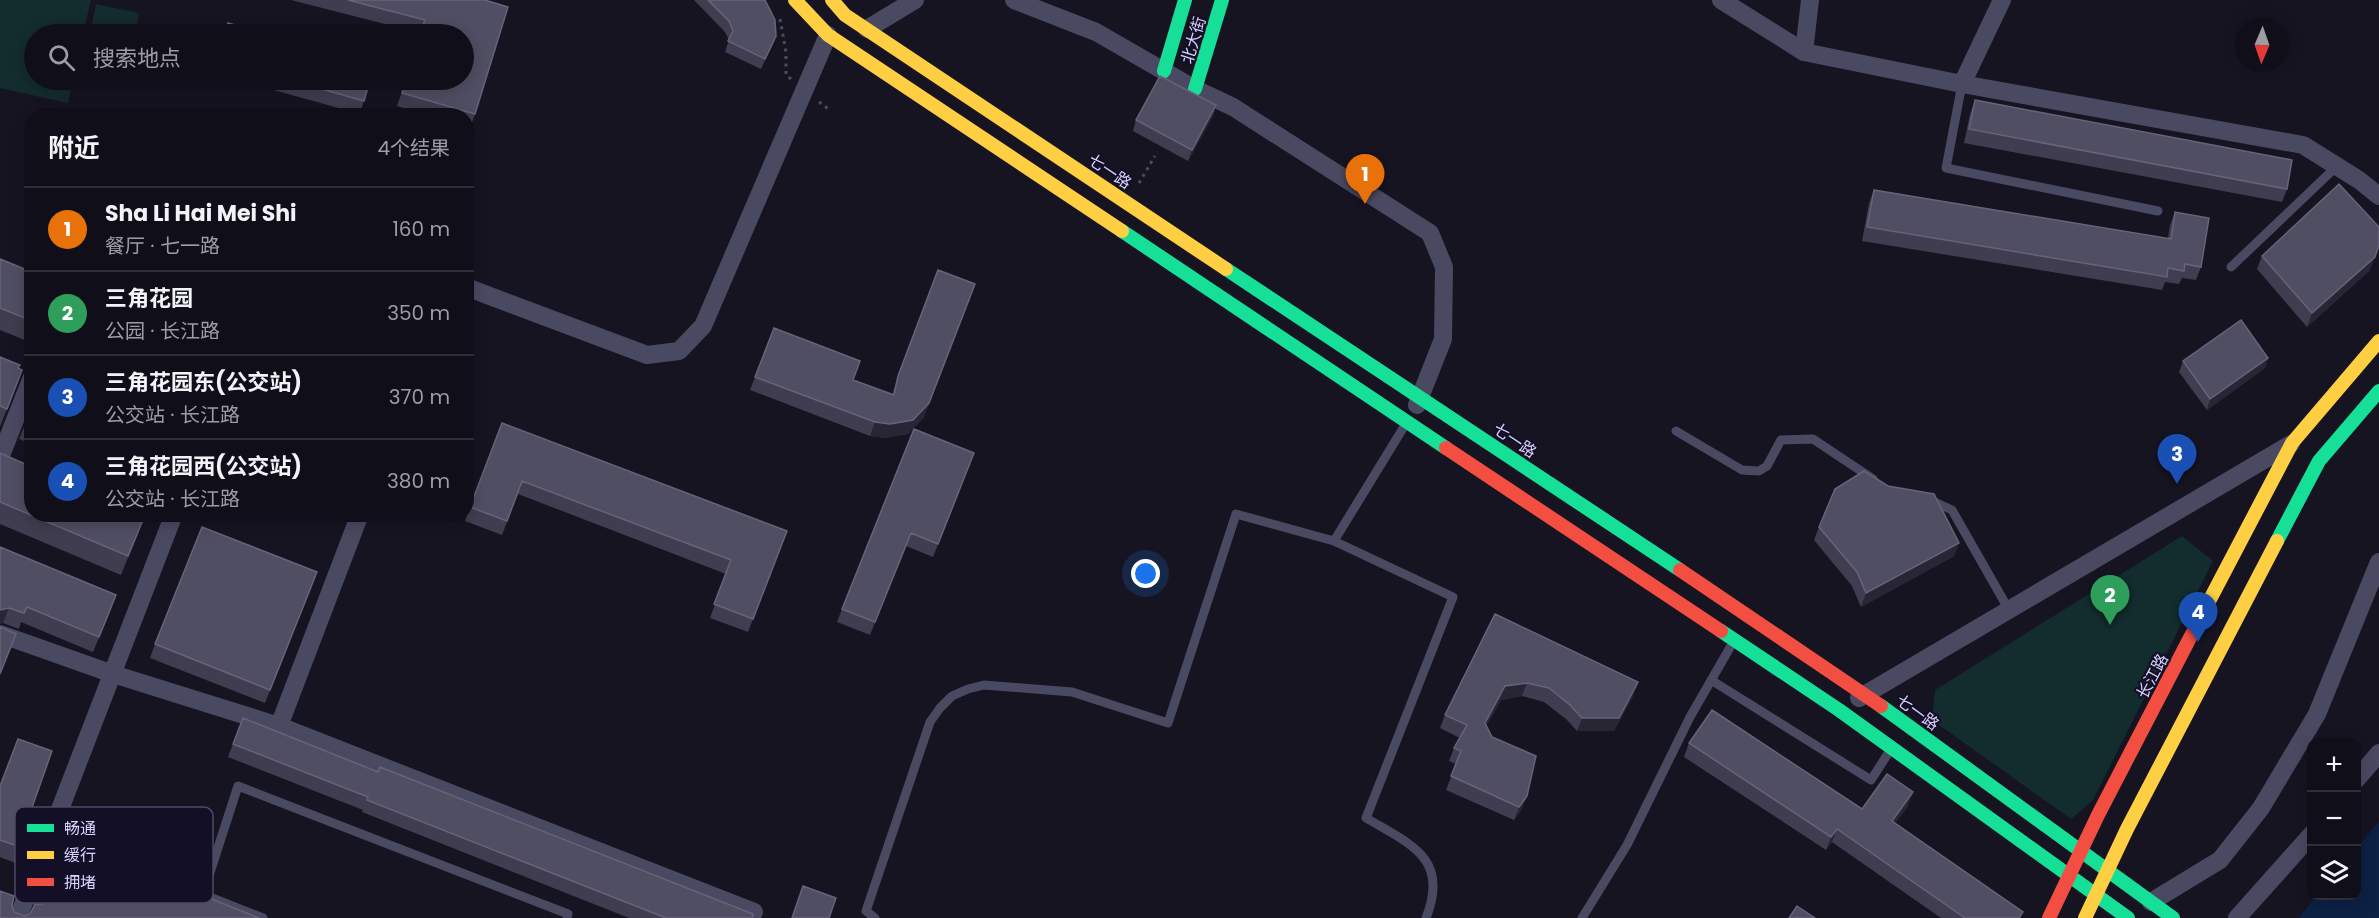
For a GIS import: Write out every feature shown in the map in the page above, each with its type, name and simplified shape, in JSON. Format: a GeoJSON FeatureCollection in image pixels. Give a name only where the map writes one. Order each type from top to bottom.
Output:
{"type":"FeatureCollection","features":[{"type":"Feature","properties":{"kind":"main road"},"geometry":{"type":"LineString","coordinates":[[795,0],[828,35],[1839,710],[2070,874],[2128,918]]}},
{"type":"Feature","properties":{"kind":"main road","name":"七一路"},"geometry":{"type":"LineString","coordinates":[[831,0],[845,15],[1422,397],[1864,694],[2173,918]]}},
{"type":"Feature","properties":{"kind":"main road","name":"北大街"},"geometry":{"type":"LineString","coordinates":[[1164,71],[1185,0]]}},
{"type":"Feature","properties":{"kind":"main road","name":"北大街"},"geometry":{"type":"LineString","coordinates":[[1195,89],[1222,0]]}},
{"type":"Feature","properties":{"kind":"main road","name":"长江路"},"geometry":{"type":"LineString","coordinates":[[2049,918],[2292,443],[2379,341]]}},
{"type":"Feature","properties":{"kind":"main road"},"geometry":{"type":"LineString","coordinates":[[2085,918],[2127,829],[2319,461],[2379,391]]}},
{"type":"Feature","properties":{"kind":"street"},"geometry":{"type":"LineString","coordinates":[[867,29],[915,0]]}},
{"type":"Feature","properties":{"kind":"street"},"geometry":{"type":"LineString","coordinates":[[1014,0],[1096,32],[1195,89],[1233,107],[1430,233],[1444,267],[1443,339],[1422,397],[1407,422]]}},
{"type":"Feature","properties":{"kind":"street"},"geometry":{"type":"LineString","coordinates":[[1721,0],[1804,52],[1962,84],[2303,145],[2359,180],[2379,196]]}},
{"type":"Feature","properties":{"kind":"street"},"geometry":{"type":"LineString","coordinates":[[1804,52],[1810,0]]}},
{"type":"Feature","properties":{"kind":"street"},"geometry":{"type":"LineString","coordinates":[[1962,84],[2002,0]]}},
{"type":"Feature","properties":{"kind":"street"},"geometry":{"type":"LineString","coordinates":[[474,290],[647,355],[679,351],[703,326],[828,35]]}},
{"type":"Feature","properties":{"kind":"street"},"geometry":{"type":"LineString","coordinates":[[0,458],[24,397]]}},
{"type":"Feature","properties":{"kind":"street"},"geometry":{"type":"LineString","coordinates":[[1839,710],[2292,443]]}},
{"type":"Feature","properties":{"kind":"street"},"geometry":{"type":"LineString","coordinates":[[61,807],[171,522]]}},
{"type":"Feature","properties":{"kind":"street"},"geometry":{"type":"LineString","coordinates":[[279,726],[357,522]]}},
{"type":"Feature","properties":{"kind":"street"},"geometry":{"type":"LineString","coordinates":[[2151,902],[2220,860],[2261,807],[2318,714],[2379,562]]}},
{"type":"Feature","properties":{"kind":"street"},"geometry":{"type":"LineString","coordinates":[[0,634],[113,674],[279,726],[754,912]]}},
{"type":"Feature","properties":{"kind":"street"},"geometry":{"type":"LineString","coordinates":[[2361,774],[2379,753]]}},
{"type":"Feature","properties":{"kind":"street"},"geometry":{"type":"LineString","coordinates":[[2237,918],[2307,840]]}},
{"type":"Feature","properties":{"kind":"street"},"geometry":{"type":"LineString","coordinates":[[18,918],[24,903]]}},
{"type":"Feature","properties":{"kind":"lane"},"geometry":{"type":"LineString","coordinates":[[1962,84],[1946,168],[2158,212]]}},
{"type":"Feature","properties":{"kind":"lane"},"geometry":{"type":"LineString","coordinates":[[2231,267],[2337,166]]}},
{"type":"Feature","properties":{"kind":"lane"},"geometry":{"type":"LineString","coordinates":[[1334,541],[1407,422]]}},
{"type":"Feature","properties":{"kind":"lane"},"geometry":{"type":"LineString","coordinates":[[1676,431],[1742,470],[1759,471],[1767,466],[1781,440],[1813,439],[1884,486]]}},
{"type":"Feature","properties":{"kind":"lane"},"geometry":{"type":"LineString","coordinates":[[1915,495],[1952,510],[2009,610]]}},
{"type":"Feature","properties":{"kind":"lane"},"geometry":{"type":"LineString","coordinates":[[875,918],[866,910],[930,722],[940,708],[952,696],[984,685],[1072,692],[1168,723],[1236,514],[1334,541],[1453,597],[1366,818],[1412,845],[1425,858],[1432,873],[1434,890],[1426,918]]}},
{"type":"Feature","properties":{"kind":"lane"},"geometry":{"type":"LineString","coordinates":[[1582,918],[1627,845],[1690,717],[1734,640]]}},
{"type":"Feature","properties":{"kind":"lane"},"geometry":{"type":"LineString","coordinates":[[1711,681],[1870,780],[1892,747]]}},
{"type":"Feature","properties":{"kind":"lane"},"geometry":{"type":"LineString","coordinates":[[213,863],[238,786],[568,914],[567,918]]}},
{"type":"Feature","properties":{"kind":"lane"},"geometry":{"type":"LineString","coordinates":[[213,898],[263,918]]}},
{"type":"Feature","properties":{"kind":"path"},"geometry":{"type":"LineString","coordinates":[[773,12],[780,19],[786,52],[786,75],[830,110]]}},
{"type":"Feature","properties":{"kind":"path"},"geometry":{"type":"LineString","coordinates":[[1127,202],[1155,156]]}},
{"type":"Feature","properties":{"kind":"green space"},"geometry":{"type":"Polygon","coordinates":[[[0,0],[91,0],[85,24],[24,24],[24,90],[71,90],[68,103],[0,88],[0,0]]]}},
{"type":"Feature","properties":{"kind":"green space"},"geometry":{"type":"Polygon","coordinates":[[[96,4],[139,13],[137,24],[92,24],[96,4]]]}},
{"type":"Feature","properties":{"kind":"green space"},"geometry":{"type":"Polygon","coordinates":[[[2182,536],[2213,561],[2093,800],[2071,819],[1932,720],[1935,690],[2182,536]]]}},
{"type":"Feature","properties":{"kind":"water"},"geometry":{"type":"Polygon","coordinates":[[[2379,821],[2379,918],[2299,918],[2313,900],[2361,900],[2361,843],[2379,821]]]}},
{"type":"Feature","properties":{"kind":"building"},"geometry":{"type":"Polygon","coordinates":[[[348,0],[485,0],[508,7],[475,114],[474,108],[454,108],[402,93],[403,90],[474,90],[474,24],[424,24],[425,20],[348,0]]]}},
{"type":"Feature","properties":{"kind":"building"},"geometry":{"type":"Polygon","coordinates":[[[708,0],[765,0],[775,20],[776,36],[765,59],[728,41],[733,31],[729,21],[708,0]]]}},
{"type":"Feature","properties":{"kind":"building"},"geometry":{"type":"Polygon","coordinates":[[[1160,76],[1216,105],[1192,150],[1136,120],[1160,76]]]}},
{"type":"Feature","properties":{"kind":"building"},"geometry":{"type":"Polygon","coordinates":[[[325,90],[367,90],[364,101],[325,90]]]}},
{"type":"Feature","properties":{"kind":"building"},"geometry":{"type":"Polygon","coordinates":[[[1975,100],[2292,160],[2287,189],[1969,129],[1975,100]]]}},
{"type":"Feature","properties":{"kind":"building"},"geometry":{"type":"Polygon","coordinates":[[[2339,184],[2379,227],[2379,245],[2375,257],[2312,313],[2262,256],[2339,184]]]}},
{"type":"Feature","properties":{"kind":"building"},"geometry":{"type":"Polygon","coordinates":[[[1874,190],[2171,239],[2175,212],[2209,218],[2201,267],[2185,264],[2184,271],[2168,268],[2167,277],[1867,227],[1874,190]]]}},
{"type":"Feature","properties":{"kind":"building"},"geometry":{"type":"Polygon","coordinates":[[[0,259],[24,269],[24,318],[0,308],[0,259]]]}},
{"type":"Feature","properties":{"kind":"building"},"geometry":{"type":"Polygon","coordinates":[[[938,270],[975,284],[929,403],[913,420],[890,424],[875,422],[755,377],[774,328],[860,361],[853,380],[894,395],[898,376],[938,270]]]}},
{"type":"Feature","properties":{"kind":"building"},"geometry":{"type":"Polygon","coordinates":[[[2241,320],[2268,358],[2210,399],[2183,361],[2241,320]]]}},
{"type":"Feature","properties":{"kind":"building"},"geometry":{"type":"Polygon","coordinates":[[[0,357],[20,365],[18,368],[22,370],[7,409],[0,406],[0,357]]]}},
{"type":"Feature","properties":{"kind":"building"},"geometry":{"type":"Polygon","coordinates":[[[502,423],[787,531],[753,619],[714,604],[731,560],[522,481],[507,521],[474,509],[474,496],[502,423]]]}},
{"type":"Feature","properties":{"kind":"building"},"geometry":{"type":"Polygon","coordinates":[[[914,429],[974,453],[938,544],[911,533],[875,622],[842,609],[914,429]]]}},
{"type":"Feature","properties":{"kind":"building"},"geometry":{"type":"Polygon","coordinates":[[[0,453],[24,464],[24,512],[0,502],[0,453]]]}},
{"type":"Feature","properties":{"kind":"building"},"geometry":{"type":"Polygon","coordinates":[[[1864,471],[1888,486],[1934,494],[1959,543],[1866,593],[1857,572],[1819,527],[1835,489],[1864,471]]]}},
{"type":"Feature","properties":{"kind":"building"},"geometry":{"type":"Polygon","coordinates":[[[47,522],[142,522],[128,556],[47,522]]]}},
{"type":"Feature","properties":{"kind":"building"},"geometry":{"type":"Polygon","coordinates":[[[202,527],[317,572],[270,690],[155,644],[202,527]]]}},
{"type":"Feature","properties":{"kind":"building"},"geometry":{"type":"Polygon","coordinates":[[[0,547],[116,595],[99,637],[27,607],[24,613],[9,608],[0,610],[0,547]]]}},
{"type":"Feature","properties":{"kind":"building"},"geometry":{"type":"Polygon","coordinates":[[[1495,614],[1638,682],[1619,718],[1582,718],[1549,688],[1527,683],[1505,686],[1485,723],[1492,737],[1536,756],[1527,796],[1519,807],[1451,776],[1461,751],[1454,748],[1467,725],[1445,715],[1495,614]]]}},
{"type":"Feature","properties":{"kind":"building"},"geometry":{"type":"Polygon","coordinates":[[[0,627],[16,634],[0,674],[0,627]]]}},
{"type":"Feature","properties":{"kind":"building"},"geometry":{"type":"Polygon","coordinates":[[[1712,710],[1862,809],[1887,774],[1913,792],[1892,821],[2023,912],[2019,918],[1965,918],[1837,829],[1831,837],[1689,743],[1712,710]]]}},
{"type":"Feature","properties":{"kind":"building"},"geometry":{"type":"Polygon","coordinates":[[[243,718],[378,772],[380,767],[753,914],[752,918],[666,918],[367,800],[368,797],[233,744],[243,718]]]}},
{"type":"Feature","properties":{"kind":"building"},"geometry":{"type":"Polygon","coordinates":[[[18,739],[52,751],[32,807],[15,807],[15,845],[0,840],[0,786],[18,739]]]}},
{"type":"Feature","properties":{"kind":"building"},"geometry":{"type":"Polygon","coordinates":[[[803,886],[836,898],[829,918],[792,918],[803,886]]]}},
{"type":"Feature","properties":{"kind":"building"},"geometry":{"type":"Polygon","coordinates":[[[0,891],[14,896],[12,906],[14,912],[24,916],[30,914],[35,904],[213,903],[213,900],[259,918],[0,918],[0,891]]]}},
{"type":"Feature","properties":{"kind":"building"},"geometry":{"type":"Polygon","coordinates":[[[1797,906],[1815,918],[1789,918],[1797,906]]]}},
{"type":"Feature","properties":{"kind":"traffic: fast"},"geometry":{"type":"LineString","coordinates":[[1164,71],[1185,0]]}},
{"type":"Feature","properties":{"kind":"traffic: fast"},"geometry":{"type":"LineString","coordinates":[[1195,89],[1222,0]]}},
{"type":"Feature","properties":{"kind":"traffic: fast"},"geometry":{"type":"LineString","coordinates":[[1122,231],[1446,448]]}},
{"type":"Feature","properties":{"kind":"traffic: fast"},"geometry":{"type":"LineString","coordinates":[[1226,269],[1680,570]]}},
{"type":"Feature","properties":{"kind":"traffic: fast"},"geometry":{"type":"LineString","coordinates":[[2277,541],[2319,461],[2379,391]]}},
{"type":"Feature","properties":{"kind":"traffic: fast"},"geometry":{"type":"LineString","coordinates":[[1721,631],[1839,710],[2128,918]]}},
{"type":"Feature","properties":{"kind":"traffic: fast"},"geometry":{"type":"LineString","coordinates":[[1881,706],[2173,918]]}},
{"type":"Feature","properties":{"kind":"traffic: slow"},"geometry":{"type":"LineString","coordinates":[[795,0],[828,35],[1122,231]]}},
{"type":"Feature","properties":{"kind":"traffic: slow"},"geometry":{"type":"LineString","coordinates":[[832,0],[845,15],[1226,269]]}},
{"type":"Feature","properties":{"kind":"traffic: slow"},"geometry":{"type":"LineString","coordinates":[[2206,607],[2292,443],[2379,341]]}},
{"type":"Feature","properties":{"kind":"traffic: slow"},"geometry":{"type":"LineString","coordinates":[[2085,918],[2127,829],[2277,541]]}},
{"type":"Feature","properties":{"kind":"traffic: jam"},"geometry":{"type":"LineString","coordinates":[[1446,448],[1721,631]]}},
{"type":"Feature","properties":{"kind":"traffic: jam"},"geometry":{"type":"LineString","coordinates":[[1680,570],[1881,706]]}},
{"type":"Feature","properties":{"kind":"traffic: jam"},"geometry":{"type":"LineString","coordinates":[[2049,918],[2098,815],[2206,607]]}},
{"type":"Feature","properties":{"kind":"place","name":"Sha Li Hai Mei Shi"},"geometry":{"type":"Point","coordinates":[1365,204]}},
{"type":"Feature","properties":{"kind":"place","name":"三角花园东(公交站)"},"geometry":{"type":"Point","coordinates":[2177,484]}},
{"type":"Feature","properties":{"kind":"place","name":"三角花园"},"geometry":{"type":"Point","coordinates":[2110,625]}},
{"type":"Feature","properties":{"kind":"place","name":"三角花园西(公交站)"},"geometry":{"type":"Point","coordinates":[2198,642]}}]}
